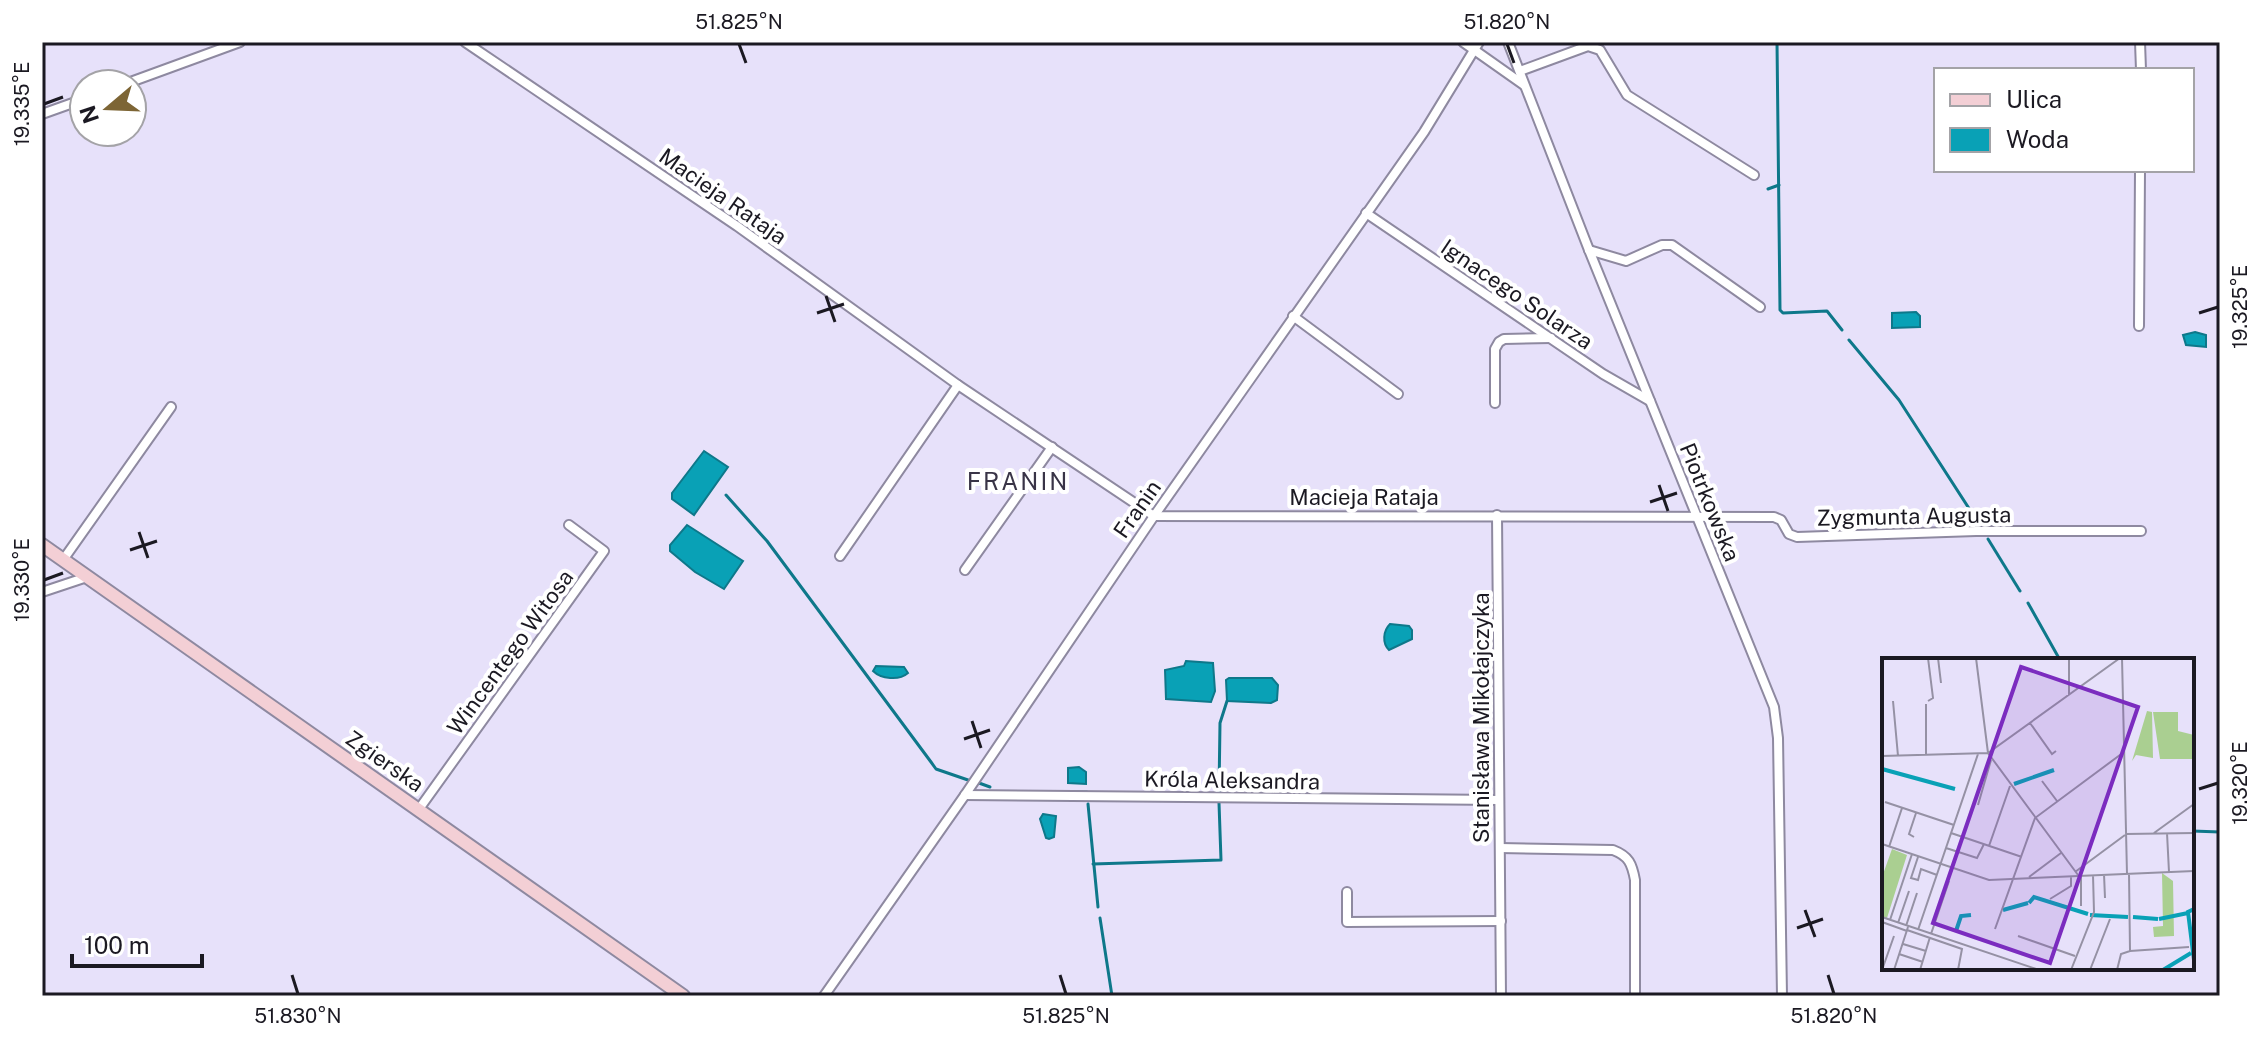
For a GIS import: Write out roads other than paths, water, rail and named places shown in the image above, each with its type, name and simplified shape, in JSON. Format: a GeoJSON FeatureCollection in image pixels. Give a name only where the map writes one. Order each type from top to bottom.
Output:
{"type":"FeatureCollection","features":[{"type":"Feature","properties":{"kind":"main road","name":"Zgierska"},"geometry":{"type":"LineString","coordinates":[[42,545],[683,996]]}},
{"type":"Feature","properties":{"kind":"street"},"geometry":{"type":"LineString","coordinates":[[148,76],[240,42]]}},
{"type":"Feature","properties":{"kind":"street","name":"Macieja Rataja"},"geometry":{"type":"LineString","coordinates":[[465,42],[737,226],[958,385],[1154,516],[1696,516]]}},
{"type":"Feature","properties":{"kind":"street"},"geometry":{"type":"LineString","coordinates":[[1463,42],[1477,46],[1524,85]]}},
{"type":"Feature","properties":{"kind":"street","name":"Piotrkowska"},"geometry":{"type":"LineString","coordinates":[[1508,42],[1776,716],[1783,927],[1782,996]]}},
{"type":"Feature","properties":{"kind":"street"},"geometry":{"type":"LineString","coordinates":[[2140,42],[2141,68]]}},
{"type":"Feature","properties":{"kind":"street","name":"Franin"},"geometry":{"type":"LineString","coordinates":[[824,996],[1154,516],[1424,132],[1477,46]]}},
{"type":"Feature","properties":{"kind":"street"},"geometry":{"type":"LineString","coordinates":[[1520,71],[1588,46],[1594,47],[1600,50],[1627,95],[1754,175]]}},
{"type":"Feature","properties":{"kind":"street"},"geometry":{"type":"LineString","coordinates":[[42,114],[68,105]]}},
{"type":"Feature","properties":{"kind":"street"},"geometry":{"type":"LineString","coordinates":[[2139,326],[2140,172]]}},
{"type":"Feature","properties":{"kind":"street","name":"Ignacego Solarza"},"geometry":{"type":"LineString","coordinates":[[1366,213],[1603,374],[1650,401]]}},
{"type":"Feature","properties":{"kind":"street"},"geometry":{"type":"LineString","coordinates":[[1589,250],[1626,261],[1662,245],[1672,245],[1760,307]]}},
{"type":"Feature","properties":{"kind":"street"},"geometry":{"type":"LineString","coordinates":[[1293,316],[1398,394]]}},
{"type":"Feature","properties":{"kind":"street"},"geometry":{"type":"LineString","coordinates":[[1495,403],[1495,349],[1499,342],[1504,339],[1552,338]]}},
{"type":"Feature","properties":{"kind":"street"},"geometry":{"type":"LineString","coordinates":[[840,556],[958,385]]}},
{"type":"Feature","properties":{"kind":"street"},"geometry":{"type":"LineString","coordinates":[[63,560],[171,407]]}},
{"type":"Feature","properties":{"kind":"street"},"geometry":{"type":"LineString","coordinates":[[965,570],[1052,447]]}},
{"type":"Feature","properties":{"kind":"street","name":"Stanisława Mikołajczyka"},"geometry":{"type":"LineString","coordinates":[[1497,515],[1501,996]]}},
{"type":"Feature","properties":{"kind":"street","name":"Zygmunta Augusta"},"geometry":{"type":"LineString","coordinates":[[1696,516],[1774,517],[1781,520],[1789,534],[1797,537],[1976,531],[2141,531]]}},
{"type":"Feature","properties":{"kind":"street","name":"Wincentego Witosa"},"geometry":{"type":"LineString","coordinates":[[419,809],[604,551],[569,525]]}},
{"type":"Feature","properties":{"kind":"street"},"geometry":{"type":"LineString","coordinates":[[42,592],[87,577]]}},
{"type":"Feature","properties":{"kind":"street","name":"Króla Aleksandra"},"geometry":{"type":"LineString","coordinates":[[965,795],[1499,800]]}},
{"type":"Feature","properties":{"kind":"street"},"geometry":{"type":"LineString","coordinates":[[1500,848],[1613,850],[1624,854],[1632,864],[1635,880],[1635,996]]}},
{"type":"Feature","properties":{"kind":"street"},"geometry":{"type":"LineString","coordinates":[[1347,892],[1347,922],[1501,921]]}},
{"type":"Feature","properties":{"kind":"water"},"geometry":{"type":"Polygon","coordinates":[[[1916,312],[1920,316],[1920,327],[1892,328],[1892,313],[1916,312]]]}},
{"type":"Feature","properties":{"kind":"water"},"geometry":{"type":"Polygon","coordinates":[[[2195,332],[2206,335],[2206,347],[2186,345],[2183,335],[2195,332]]]}},
{"type":"Feature","properties":{"kind":"water"},"geometry":{"type":"Polygon","coordinates":[[[704,451],[728,467],[694,515],[672,499],[672,493],[704,451]]]}},
{"type":"Feature","properties":{"kind":"water"},"geometry":{"type":"Polygon","coordinates":[[[687,525],[743,561],[724,589],[695,572],[670,551],[670,545],[687,525]]]}},
{"type":"Feature","properties":{"kind":"water"},"geometry":{"type":"Polygon","coordinates":[[[1390,624],[1409,626],[1412,639],[1389,650],[1384,637],[1390,624]]]}},
{"type":"Feature","properties":{"kind":"water"},"geometry":{"type":"Polygon","coordinates":[[[1186,661],[1213,663],[1215,691],[1211,702],[1166,699],[1165,670],[1184,666],[1186,661]]]}},
{"type":"Feature","properties":{"kind":"water"},"geometry":{"type":"Polygon","coordinates":[[[876,666],[904,667],[908,673],[895,678],[885,677],[873,671],[876,666]]]}},
{"type":"Feature","properties":{"kind":"water"},"geometry":{"type":"Polygon","coordinates":[[[1272,678],[1278,685],[1277,700],[1271,703],[1227,701],[1226,680],[1272,678]]]}},
{"type":"Feature","properties":{"kind":"water"},"geometry":{"type":"Polygon","coordinates":[[[1079,767],[1086,772],[1086,784],[1068,783],[1068,768],[1079,767]]]}},
{"type":"Feature","properties":{"kind":"water"},"geometry":{"type":"Polygon","coordinates":[[[1043,814],[1056,816],[1054,837],[1049,839],[1040,819],[1043,814]]]}},
{"type":"Feature","properties":{"kind":"waterway"},"geometry":{"type":"LineString","coordinates":[[1777,42],[1780,310],[1783,313],[1827,311],[1842,330]]}},
{"type":"Feature","properties":{"kind":"waterway"},"geometry":{"type":"LineString","coordinates":[[1768,189],[1779,185]]}},
{"type":"Feature","properties":{"kind":"waterway"},"geometry":{"type":"LineString","coordinates":[[1849,340],[1899,400],[1981,527]]}},
{"type":"Feature","properties":{"kind":"waterway"},"geometry":{"type":"LineString","coordinates":[[726,495],[767,541],[936,769],[968,780]]}},
{"type":"Feature","properties":{"kind":"waterway"},"geometry":{"type":"LineString","coordinates":[[1988,539],[2020,591]]}},
{"type":"Feature","properties":{"kind":"waterway"},"geometry":{"type":"LineString","coordinates":[[2028,603],[2059,658]]}},
{"type":"Feature","properties":{"kind":"waterway"},"geometry":{"type":"LineString","coordinates":[[1219,792],[1220,723],[1227,701]]}},
{"type":"Feature","properties":{"kind":"waterway"},"geometry":{"type":"LineString","coordinates":[[979,783],[990,787]]}},
{"type":"Feature","properties":{"kind":"waterway"},"geometry":{"type":"LineString","coordinates":[[1073,792],[1087,792]]}},
{"type":"Feature","properties":{"kind":"waterway"},"geometry":{"type":"LineString","coordinates":[[1093,864],[1221,860],[1219,803]]}},
{"type":"Feature","properties":{"kind":"waterway"},"geometry":{"type":"LineString","coordinates":[[1088,804],[1098,907]]}},
{"type":"Feature","properties":{"kind":"waterway"},"geometry":{"type":"LineString","coordinates":[[2194,831],[2220,832]]}},
{"type":"Feature","properties":{"kind":"waterway"},"geometry":{"type":"LineString","coordinates":[[1100,918],[1112,996]]}},
{"type":"Feature","properties":{"kind":"district","name":"FRANIN"},"geometry":{"type":"Point","coordinates":[1018,482]}}]}
